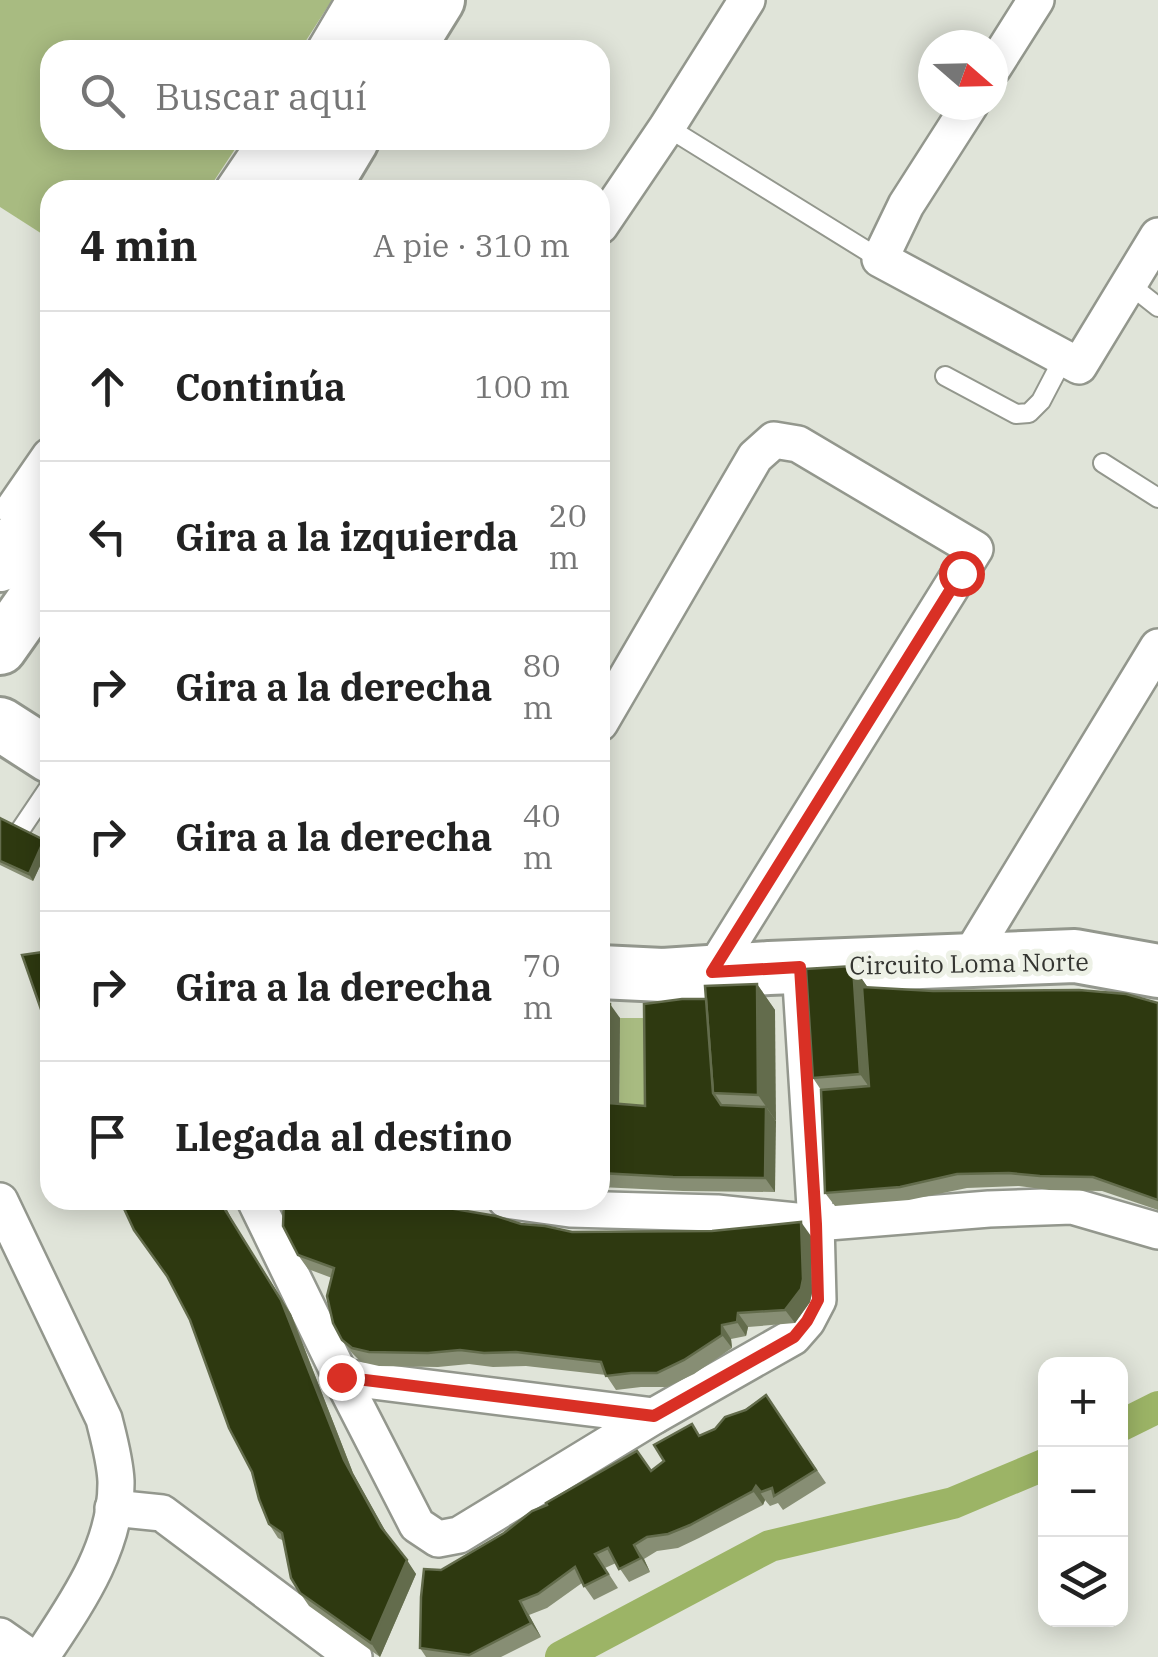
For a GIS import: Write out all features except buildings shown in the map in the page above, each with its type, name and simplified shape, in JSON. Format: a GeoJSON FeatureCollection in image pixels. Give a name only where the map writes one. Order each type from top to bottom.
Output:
{"type":"FeatureCollection","features":[{"type":"Feature","properties":{"kind":"street"},"geometry":{"type":"LineString","coordinates":[[330,40],[354,0]]}},
{"type":"Feature","properties":{"kind":"street"},"geometry":{"type":"LineString","coordinates":[[360,40],[384,0]]}},
{"type":"Feature","properties":{"kind":"street"},"geometry":{"type":"LineString","coordinates":[[413,40],[438,0]]}},
{"type":"Feature","properties":{"kind":"street"},"geometry":{"type":"LineString","coordinates":[[442,40],[466,0]]}},
{"type":"Feature","properties":{"kind":"street"},"geometry":{"type":"LineString","coordinates":[[610,211],[747,0]]}},
{"type":"Feature","properties":{"kind":"street"},"geometry":{"type":"LineString","coordinates":[[1008,44],[1036,0]]}},
{"type":"Feature","properties":{"kind":"street"},"geometry":{"type":"LineString","coordinates":[[960,120],[906,205],[880,258],[1072,362],[1129,284],[1158,236]]}},
{"type":"Feature","properties":{"kind":"street"},"geometry":{"type":"LineString","coordinates":[[239,180],[260,150]]}},
{"type":"Feature","properties":{"kind":"street"},"geometry":{"type":"LineString","coordinates":[[274,180],[293,150]]}},
{"type":"Feature","properties":{"kind":"street"},"geometry":{"type":"LineString","coordinates":[[328,180],[346,150]]}},
{"type":"Feature","properties":{"kind":"street"},"geometry":{"type":"LineString","coordinates":[[354,180],[374,150]]}},
{"type":"Feature","properties":{"kind":"street"},"geometry":{"type":"LineString","coordinates":[[610,706],[755,457],[774,440],[798,444],[975,548],[712,972]]}},
{"type":"Feature","properties":{"kind":"street"},"geometry":{"type":"LineString","coordinates":[[0,528],[40,470]]}},
{"type":"Feature","properties":{"kind":"street"},"geometry":{"type":"LineString","coordinates":[[0,565],[40,509]]}},
{"type":"Feature","properties":{"kind":"street"},"geometry":{"type":"LineString","coordinates":[[0,648],[40,591]]}},
{"type":"Feature","properties":{"kind":"street"},"geometry":{"type":"LineString","coordinates":[[0,677],[40,625]]}},
{"type":"Feature","properties":{"kind":"street"},"geometry":{"type":"LineString","coordinates":[[967,960],[1158,647]]}},
{"type":"Feature","properties":{"kind":"street"},"geometry":{"type":"LineString","coordinates":[[0,724],[40,750]]}},
{"type":"Feature","properties":{"kind":"street","name":"Circuito Loma Norte"},"geometry":{"type":"LineString","coordinates":[[610,972],[663,975],[1076,956],[1158,972]]}},
{"type":"Feature","properties":{"kind":"street"},"geometry":{"type":"LineString","coordinates":[[260,1210],[417,1526],[438,1539],[459,1535],[654,1416],[794,1337],[807,1321],[818,1300],[800,967]]}},
{"type":"Feature","properties":{"kind":"street"},"geometry":{"type":"LineString","coordinates":[[0,1201],[104,1420],[116,1481],[102,1555],[76,1605],[41,1657]]}},
{"type":"Feature","properties":{"kind":"street"},"geometry":{"type":"LineString","coordinates":[[607,1210],[717,1213],[816,1224],[1072,1206],[1158,1231]]}},
{"type":"Feature","properties":{"kind":"street"},"geometry":{"type":"LineString","coordinates":[[341,1377],[654,1416]]}},
{"type":"Feature","properties":{"kind":"street"},"geometry":{"type":"LineString","coordinates":[[113,1508],[162,1514],[354,1657]]}},
{"type":"Feature","properties":{"kind":"street"},"geometry":{"type":"LineString","coordinates":[[0,1636],[30,1657]]}},
{"type":"Feature","properties":{"kind":"lane"},"geometry":{"type":"LineString","coordinates":[[668,127],[880,258]]}},
{"type":"Feature","properties":{"kind":"lane"},"geometry":{"type":"LineString","coordinates":[[1129,284],[1158,307]]}},
{"type":"Feature","properties":{"kind":"lane"},"geometry":{"type":"LineString","coordinates":[[945,376],[1016,414],[1029,413],[1072,362]]}},
{"type":"Feature","properties":{"kind":"lane"},"geometry":{"type":"LineString","coordinates":[[1103,463],[1158,498]]}},
{"type":"Feature","properties":{"kind":"lane"},"geometry":{"type":"LineString","coordinates":[[19,832],[40,801]]}},
{"type":"Feature","properties":{"kind":"green space"},"geometry":{"type":"Polygon","coordinates":[[[0,0],[332,0],[306,40],[40,40],[40,150],[234,150],[215,180],[40,180],[40,233],[0,207],[0,0]]]}},
{"type":"Feature","properties":{"kind":"green space"},"geometry":{"type":"Polygon","coordinates":[[[620,1018],[653,1018],[654,1119],[619,1117],[620,1018]]]}},
{"type":"Feature","properties":{"kind":"waterway"},"geometry":{"type":"LineString","coordinates":[[1128,1422],[1158,1407]]}},
{"type":"Feature","properties":{"kind":"waterway"},"geometry":{"type":"LineString","coordinates":[[561,1657],[770,1546],[953,1503],[1038,1467]]}},
{"type":"Feature","properties":{"kind":"route"},"geometry":{"type":"LineString","coordinates":[[341,1377],[654,1416],[794,1337],[807,1321],[818,1300],[800,967],[712,972],[961,573]]}}]}
